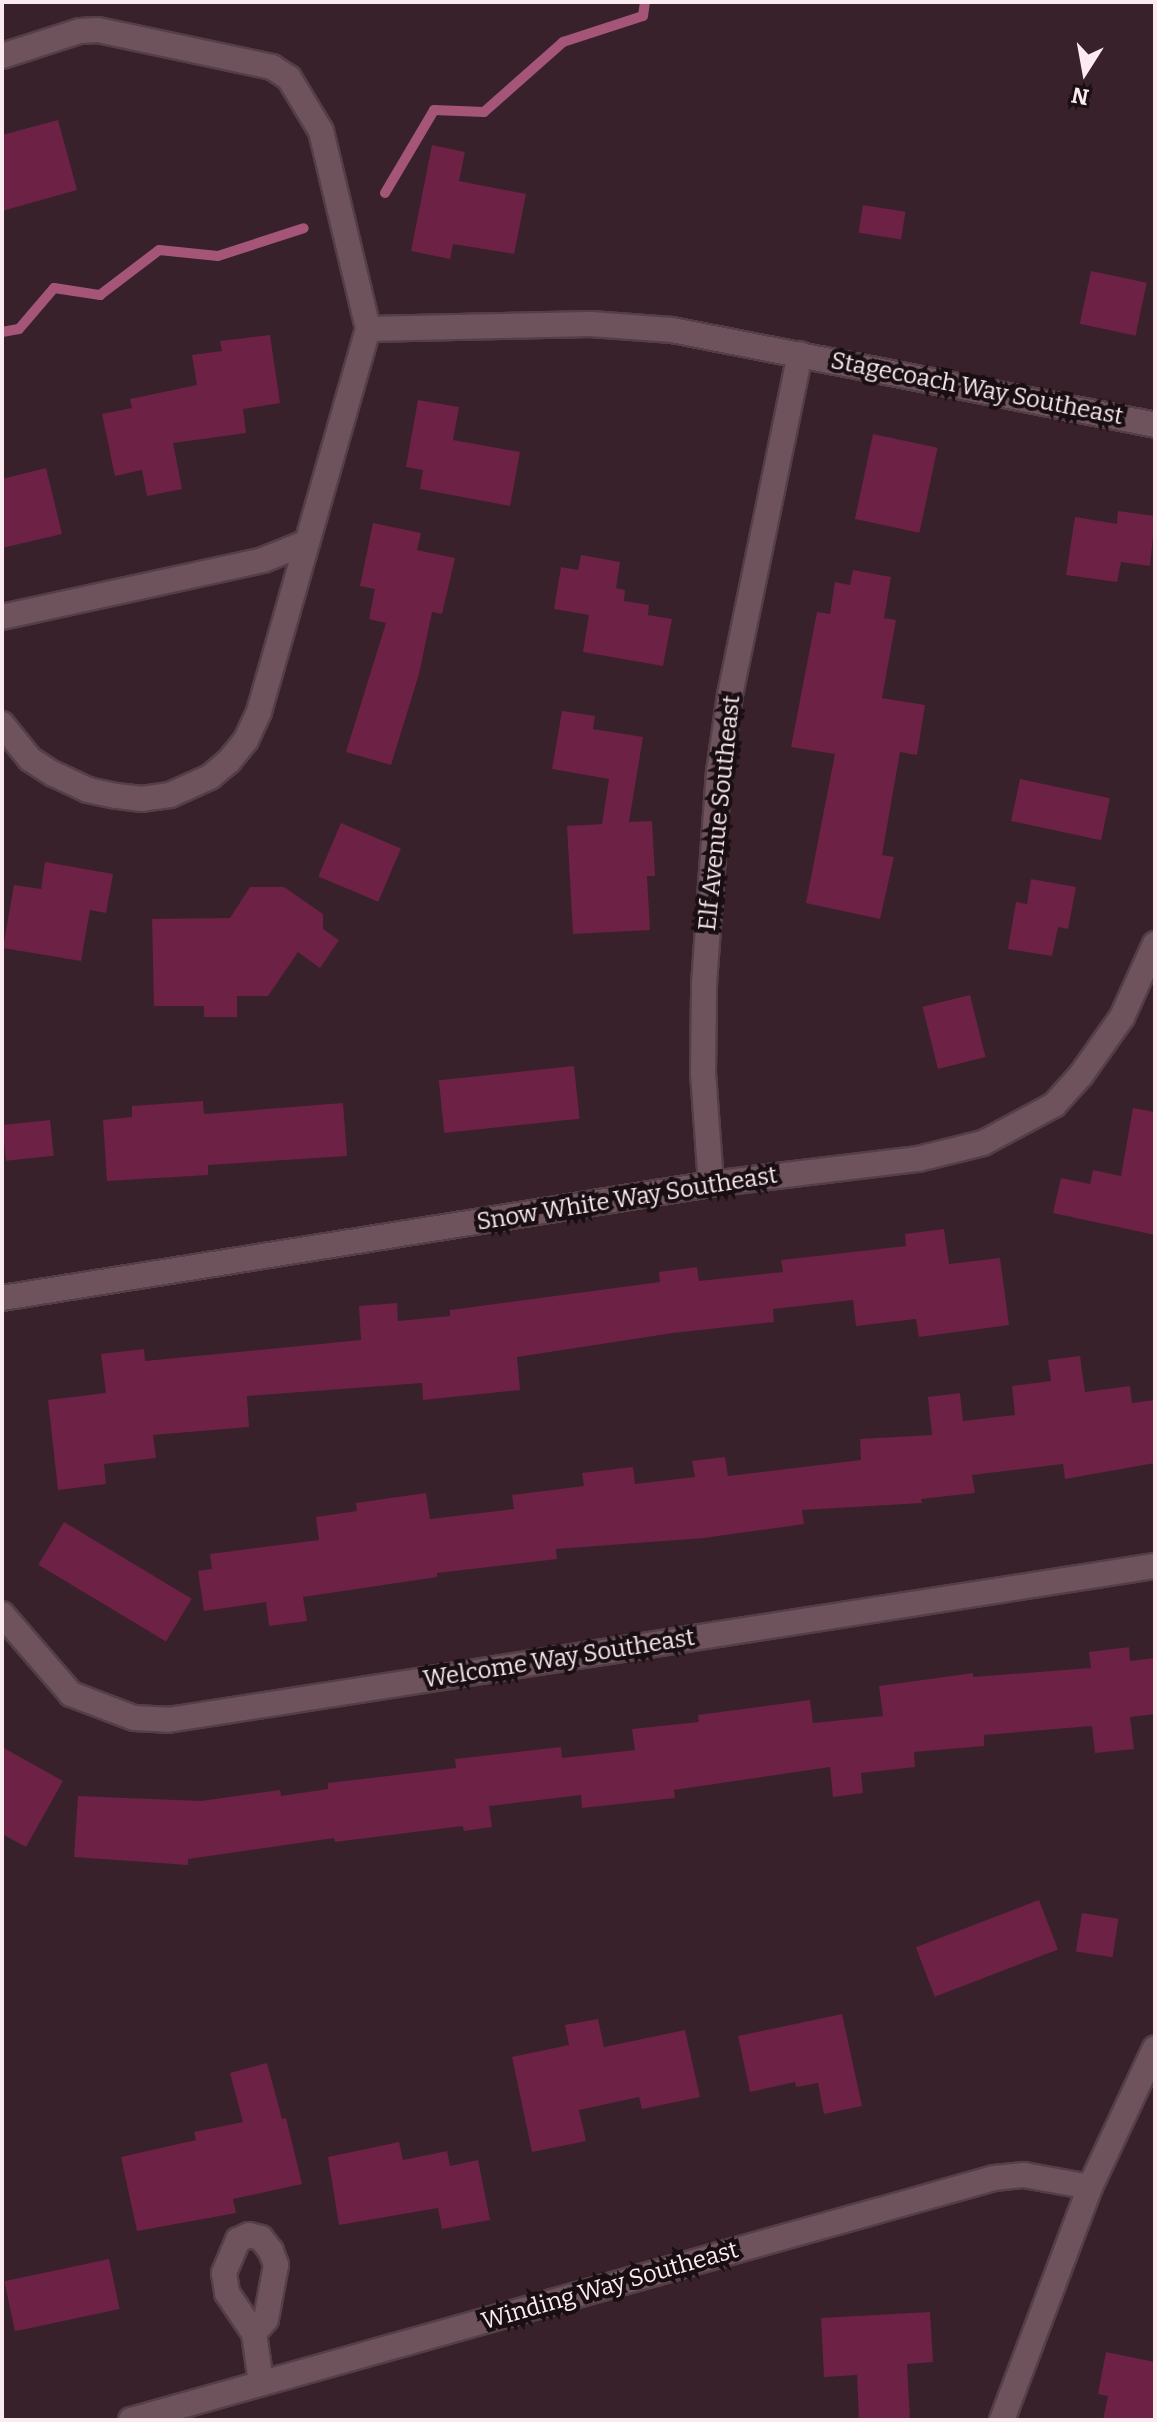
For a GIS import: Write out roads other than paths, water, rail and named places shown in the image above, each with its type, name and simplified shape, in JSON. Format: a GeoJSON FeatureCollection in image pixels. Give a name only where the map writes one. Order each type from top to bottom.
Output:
{"type":"FeatureCollection","features":[{"type":"Feature","properties":{"kind":"street"},"geometry":{"type":"LineString","coordinates":[[2,56],[70,33],[98,30],[272,67],[289,78],[321,131],[368,329],[259,712],[246,740],[210,777],[170,795],[142,799],[88,790],[53,774],[30,759],[2,724]]}},
{"type":"Feature","properties":{"kind":"street","name":"Stagecoach Way Southeast"},"geometry":{"type":"LineString","coordinates":[[368,329],[633,326],[800,354],[1155,425]]}},
{"type":"Feature","properties":{"kind":"street","name":"Elf Avenue Southeast"},"geometry":{"type":"LineString","coordinates":[[711,1184],[703,1073],[704,985],[719,772],[730,695],[800,354]]}},
{"type":"Feature","properties":{"kind":"street"},"geometry":{"type":"LineString","coordinates":[[2,617],[263,560],[305,543]]}},
{"type":"Feature","properties":{"kind":"street","name":"Snow White Way Southeast"},"geometry":{"type":"LineString","coordinates":[[2,1298],[711,1184],[918,1159],[983,1143],[1054,1105],[1104,1046],[1122,1017],[1155,944]]}},
{"type":"Feature","properties":{"kind":"street","name":"Welcome Way Southeast"},"geometry":{"type":"LineString","coordinates":[[2,1614],[71,1694],[134,1718],[168,1720],[1155,1566]]}},
{"type":"Feature","properties":{"kind":"street"},"geometry":{"type":"LineString","coordinates":[[1002,2420],[1090,2187],[1155,2048]]}},
{"type":"Feature","properties":{"kind":"street","name":"Winding Way Southeast"},"geometry":{"type":"LineString","coordinates":[[131,2420],[994,2178],[1024,2175],[1090,2187]]}},
{"type":"Feature","properties":{"kind":"street"},"geometry":{"type":"LineString","coordinates":[[254,2333],[261,2383]]}},
{"type":"Feature","properties":{"kind":"waterway"},"geometry":{"type":"LineString","coordinates":[[385,193],[434,110],[484,112],[563,42],[643,16],[645,2]]}},
{"type":"Feature","properties":{"kind":"waterway"},"geometry":{"type":"LineString","coordinates":[[2,332],[19,329],[54,288],[100,295],[159,250],[218,256],[304,228]]}}]}
